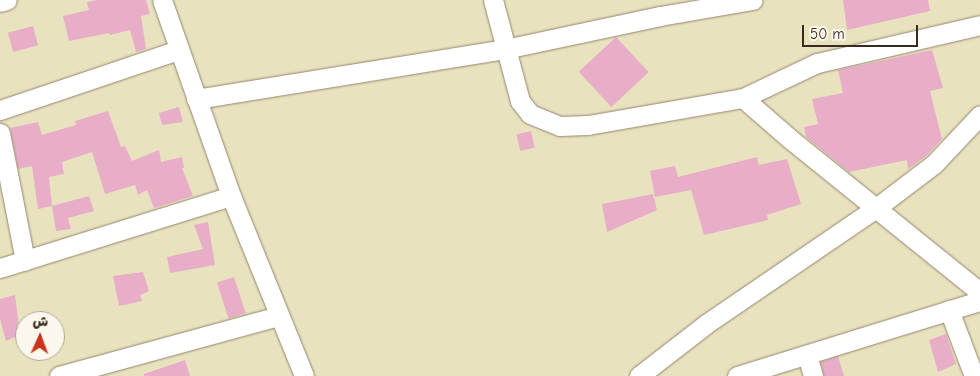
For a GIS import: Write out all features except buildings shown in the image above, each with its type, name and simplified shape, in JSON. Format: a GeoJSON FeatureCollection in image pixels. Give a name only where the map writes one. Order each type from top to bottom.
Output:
{"type":"FeatureCollection","features":[{"type":"Feature","properties":{"kind":"street"},"geometry":{"type":"LineString","coordinates":[[0,2],[8,0]]}},
{"type":"Feature","properties":{"kind":"street"},"geometry":{"type":"LineString","coordinates":[[494,0],[505,49],[520,101],[530,114],[560,126],[588,125],[743,98],[817,62],[980,25]]}},
{"type":"Feature","properties":{"kind":"street"},"geometry":{"type":"LineString","coordinates":[[196,99],[505,49],[658,8],[753,0]]}},
{"type":"Feature","properties":{"kind":"street"},"geometry":{"type":"LineString","coordinates":[[168,1],[178,50],[231,196],[304,376]]}},
{"type":"Feature","properties":{"kind":"street"},"geometry":{"type":"LineString","coordinates":[[0,110],[178,50]]}},
{"type":"Feature","properties":{"kind":"street"},"geometry":{"type":"LineString","coordinates":[[743,98],[782,132],[980,292]]}},
{"type":"Feature","properties":{"kind":"street"},"geometry":{"type":"LineString","coordinates":[[639,376],[706,324],[876,208],[934,164],[980,115]]}},
{"type":"Feature","properties":{"kind":"street"},"geometry":{"type":"LineString","coordinates":[[0,133],[25,261]]}},
{"type":"Feature","properties":{"kind":"street"},"geometry":{"type":"LineString","coordinates":[[0,268],[231,196]]}},
{"type":"Feature","properties":{"kind":"street"},"geometry":{"type":"LineString","coordinates":[[737,376],[980,301]]}},
{"type":"Feature","properties":{"kind":"street"},"geometry":{"type":"LineString","coordinates":[[949,310],[974,376]]}},
{"type":"Feature","properties":{"kind":"street"},"geometry":{"type":"LineString","coordinates":[[59,376],[279,316]]}},
{"type":"Feature","properties":{"kind":"street"},"geometry":{"type":"LineString","coordinates":[[807,355],[813,376]]}}]}
